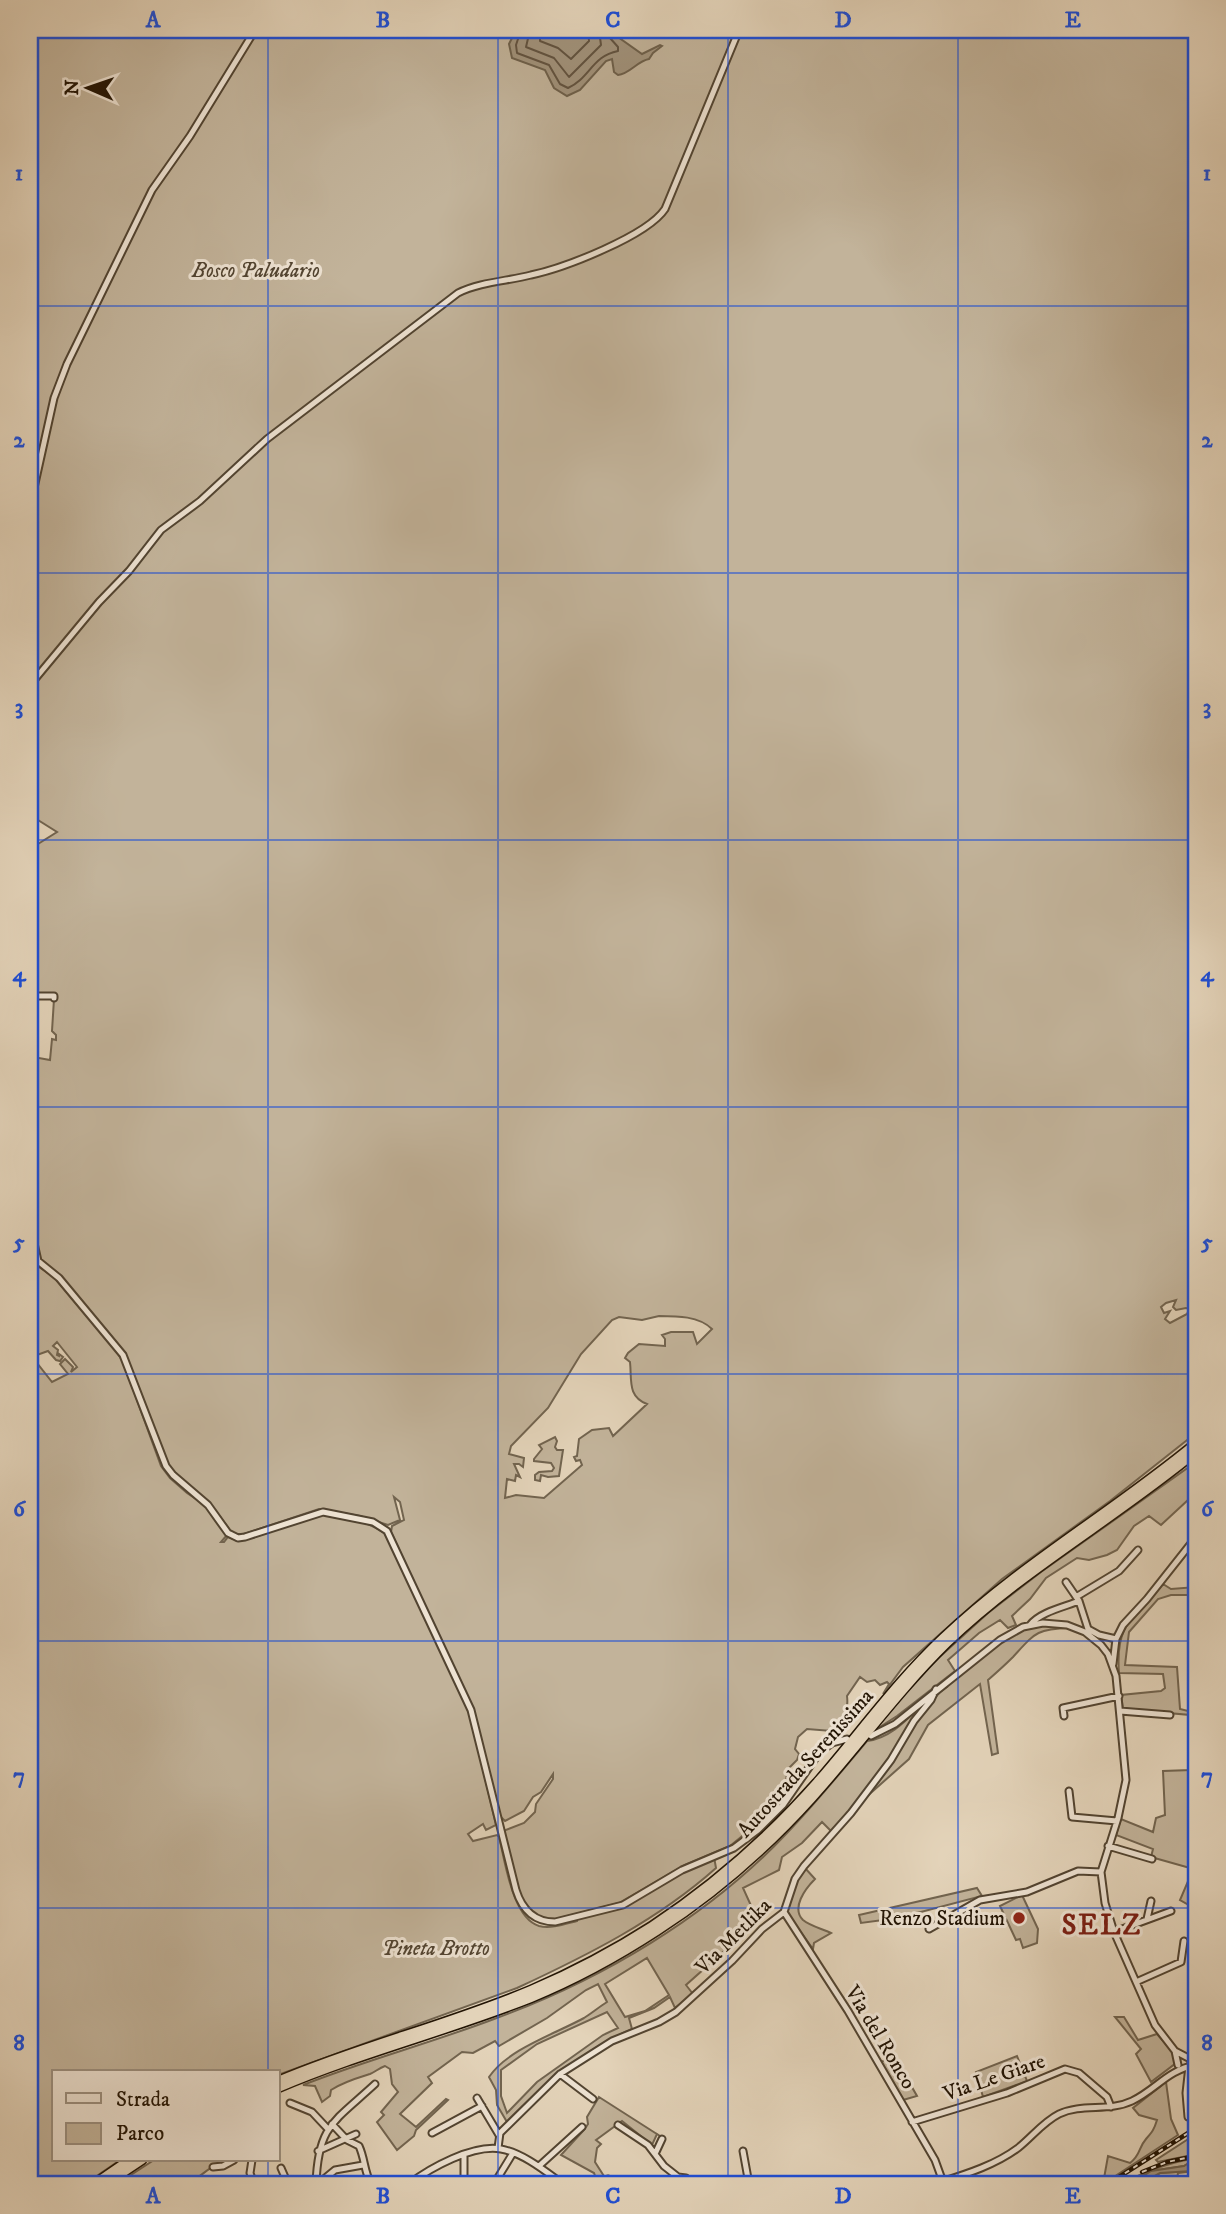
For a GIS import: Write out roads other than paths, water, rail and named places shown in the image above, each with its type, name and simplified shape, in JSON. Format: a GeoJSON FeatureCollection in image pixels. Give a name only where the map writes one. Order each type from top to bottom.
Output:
{"type":"FeatureCollection","features":[{"type":"Feature","properties":{"kind":"highway","name":"Autostrada Serenissima"},"geometry":{"type":"LineString","coordinates":[[280,2080],[529,1991],[593,1960],[671,1913],[725,1872],[782,1820],[908,1674],[952,1629],[1022,1570],[1133,1493],[1196,1443]]}},
{"type":"Feature","properties":{"kind":"highway","name":"Autostrada Serenissima"},"geometry":{"type":"LineString","coordinates":[[280,2087],[532,1997],[618,1955],[675,1919],[730,1877],[787,1824],[913,1679],[965,1626],[1027,1576],[1138,1499],[1196,1452]]}},
{"type":"Feature","properties":{"kind":"highway"},"geometry":{"type":"LineString","coordinates":[[94,2184],[126,2162]]}},
{"type":"Feature","properties":{"kind":"highway"},"geometry":{"type":"LineString","coordinates":[[106,2184],[139,2162]]}},
{"type":"Feature","properties":{"kind":"street"},"geometry":{"type":"LineString","coordinates":[[30,506],[54,398],[73,352],[152,190],[190,136],[255,30]]}},
{"type":"Feature","properties":{"kind":"street"},"geometry":{"type":"LineString","coordinates":[[30,685],[161,530],[200,502],[267,439],[458,293],[475,286],[536,274],[580,259],[644,229],[660,217],[739,30]]}},
{"type":"Feature","properties":{"kind":"street"},"geometry":{"type":"LineString","coordinates":[[30,996],[54,997]]}},
{"type":"Feature","properties":{"kind":"street"},"geometry":{"type":"LineString","coordinates":[[30,1225],[37,1261],[59,1278],[123,1355],[166,1466],[208,1505],[228,1534],[238,1538],[323,1512],[373,1522],[387,1531],[471,1710],[519,1901],[530,1915],[546,1922],[555,1922],[623,1905],[681,1870],[726,1852],[746,1840],[791,1796],[817,1756],[832,1743],[847,1739]]}},
{"type":"Feature","properties":{"kind":"street"},"geometry":{"type":"LineString","coordinates":[[1187,2064],[1155,2025],[1114,1931],[1105,1903],[1101,1872],[1126,1780],[1119,1696],[1113,1664],[1116,1639],[1123,1626],[1196,1537]]}},
{"type":"Feature","properties":{"kind":"street"},"geometry":{"type":"LineString","coordinates":[[1030,1625],[1032,1621],[1078,1599],[1119,1571],[1138,1550]]}},
{"type":"Feature","properties":{"kind":"street"},"geometry":{"type":"LineString","coordinates":[[1066,1582],[1078,1599],[1088,1629],[1116,1639]]}},
{"type":"Feature","properties":{"kind":"street"},"geometry":{"type":"LineString","coordinates":[[870,1736],[886,1730],[1014,1630],[1030,1625],[1055,1623],[1077,1628],[1101,1645],[1113,1664]]}},
{"type":"Feature","properties":{"kind":"street","name":"Via Metlika"},"geometry":{"type":"LineString","coordinates":[[499,2135],[560,2074],[612,2041],[676,2012],[732,1961],[762,1929],[784,1912],[795,1879],[803,1866],[851,1813],[891,1760],[936,1689]]}},
{"type":"Feature","properties":{"kind":"street"},"geometry":{"type":"LineString","coordinates":[[1064,1716],[1063,1707],[1119,1696]]}},
{"type":"Feature","properties":{"kind":"street"},"geometry":{"type":"LineString","coordinates":[[1120,1711],[1170,1715]]}},
{"type":"Feature","properties":{"kind":"street"},"geometry":{"type":"LineString","coordinates":[[1069,1791],[1072,1817],[1117,1821]]}},
{"type":"Feature","properties":{"kind":"street"},"geometry":{"type":"LineString","coordinates":[[1108,1846],[1152,1859]]}},
{"type":"Feature","properties":{"kind":"street"},"geometry":{"type":"LineString","coordinates":[[929,1929],[980,1900],[1027,1892],[1078,1871],[1101,1872]]}},
{"type":"Feature","properties":{"kind":"street"},"geometry":{"type":"LineString","coordinates":[[1147,1919],[1151,1902]]}},
{"type":"Feature","properties":{"kind":"street"},"geometry":{"type":"LineString","coordinates":[[1114,1931],[1171,1911]]}},
{"type":"Feature","properties":{"kind":"street","name":"Via del Ronco"},"geometry":{"type":"LineString","coordinates":[[784,1912],[848,2011],[948,2182]]}},
{"type":"Feature","properties":{"kind":"street"},"geometry":{"type":"LineString","coordinates":[[1136,1982],[1181,1962],[1184,1941]]}},
{"type":"Feature","properties":{"kind":"street"},"geometry":{"type":"LineString","coordinates":[[1188,2117],[1187,2064],[1196,2045]]}},
{"type":"Feature","properties":{"kind":"street"},"geometry":{"type":"LineString","coordinates":[[1175,2051],[1187,2064]]}},
{"type":"Feature","properties":{"kind":"street"},"geometry":{"type":"LineString","coordinates":[[935,2184],[948,2182],[1003,2157],[1058,2115],[1081,2109],[1124,2105],[1187,2064]]}},
{"type":"Feature","properties":{"kind":"street","name":"Via Le Giare"},"geometry":{"type":"LineString","coordinates":[[912,2122],[1007,2093],[1065,2069],[1079,2073],[1107,2097],[1111,2107]]}},
{"type":"Feature","properties":{"kind":"street"},"geometry":{"type":"LineString","coordinates":[[560,2074],[593,2099]]}},
{"type":"Feature","properties":{"kind":"street"},"geometry":{"type":"LineString","coordinates":[[317,2184],[318,2151],[330,2126],[374,2084]]}},
{"type":"Feature","properties":{"kind":"street"},"geometry":{"type":"LineString","coordinates":[[477,2098],[499,2135],[498,2148]]}},
{"type":"Feature","properties":{"kind":"street"},"geometry":{"type":"LineString","coordinates":[[290,2103],[312,2112],[347,2140],[359,2146],[371,2184]]}},
{"type":"Feature","properties":{"kind":"street"},"geometry":{"type":"LineString","coordinates":[[432,2133],[482,2106]]}},
{"type":"Feature","properties":{"kind":"street"},"geometry":{"type":"LineString","coordinates":[[618,2125],[638,2138],[678,2177],[681,2184]]}},
{"type":"Feature","properties":{"kind":"street"},"geometry":{"type":"LineString","coordinates":[[539,2166],[582,2127]]}},
{"type":"Feature","properties":{"kind":"street"},"geometry":{"type":"LineString","coordinates":[[318,2151],[356,2134]]}},
{"type":"Feature","properties":{"kind":"street"},"geometry":{"type":"LineString","coordinates":[[655,2154],[662,2139]]}},
{"type":"Feature","properties":{"kind":"street"},"geometry":{"type":"LineString","coordinates":[[409,2184],[431,2169],[464,2154],[498,2148],[539,2166],[564,2184]]}},
{"type":"Feature","properties":{"kind":"street"},"geometry":{"type":"LineString","coordinates":[[743,2151],[748,2184]]}},
{"type":"Feature","properties":{"kind":"street"},"geometry":{"type":"LineString","coordinates":[[494,2184],[513,2153]]}},
{"type":"Feature","properties":{"kind":"street"},"geometry":{"type":"LineString","coordinates":[[464,2154],[464,2184]]}},
{"type":"Feature","properties":{"kind":"street"},"geometry":{"type":"LineString","coordinates":[[213,2167],[230,2162]]}},
{"type":"Feature","properties":{"kind":"street"},"geometry":{"type":"LineString","coordinates":[[252,2162],[250,2174],[254,2184]]}},
{"type":"Feature","properties":{"kind":"street"},"geometry":{"type":"LineString","coordinates":[[317,2184],[335,2170],[363,2165]]}},
{"type":"Feature","properties":{"kind":"street"},"geometry":{"type":"LineString","coordinates":[[281,2168],[288,2184]]}},
{"type":"Feature","properties":{"kind":"street"},"geometry":{"type":"LineString","coordinates":[[678,2177],[686,2178],[691,2184]]}},
{"type":"Feature","properties":{"kind":"water"},"geometry":{"type":"Polygon","coordinates":[[[516,30],[613,30],[618,37],[642,54],[662,46],[649,59],[622,74],[614,72],[612,59],[606,61],[580,90],[567,96],[554,88],[545,70],[512,58],[509,44],[516,30]]]}},
{"type":"Feature","properties":{"kind":"water"},"geometry":{"type":"Polygon","coordinates":[[[1196,2158],[1192,2171],[1160,2173],[1140,2184],[1131,2184],[1151,2171],[1184,2166],[1196,2158]]]}},
{"type":"Feature","properties":{"kind":"railway"},"geometry":{"type":"LineString","coordinates":[[1108,2184],[1196,2128]]}},
{"type":"Feature","properties":{"kind":"railway"},"geometry":{"type":"LineString","coordinates":[[1142,2172],[1167,2162],[1196,2156]]}},
{"type":"Feature","properties":{"kind":"place","name":"Renzo Stadium"},"geometry":{"type":"Point","coordinates":[1019,1918]}},
{"type":"Feature","properties":{"kind":"district","name":"SELZ"},"geometry":{"type":"Point","coordinates":[1102,1924]}},
{"type":"Feature","properties":{"kind":"park label","name":"Bosco Paludario"},"geometry":{"type":"Point","coordinates":[256,270]}},
{"type":"Feature","properties":{"kind":"park label","name":"Pineta Brotto"},"geometry":{"type":"Point","coordinates":[436,1948]}}]}
